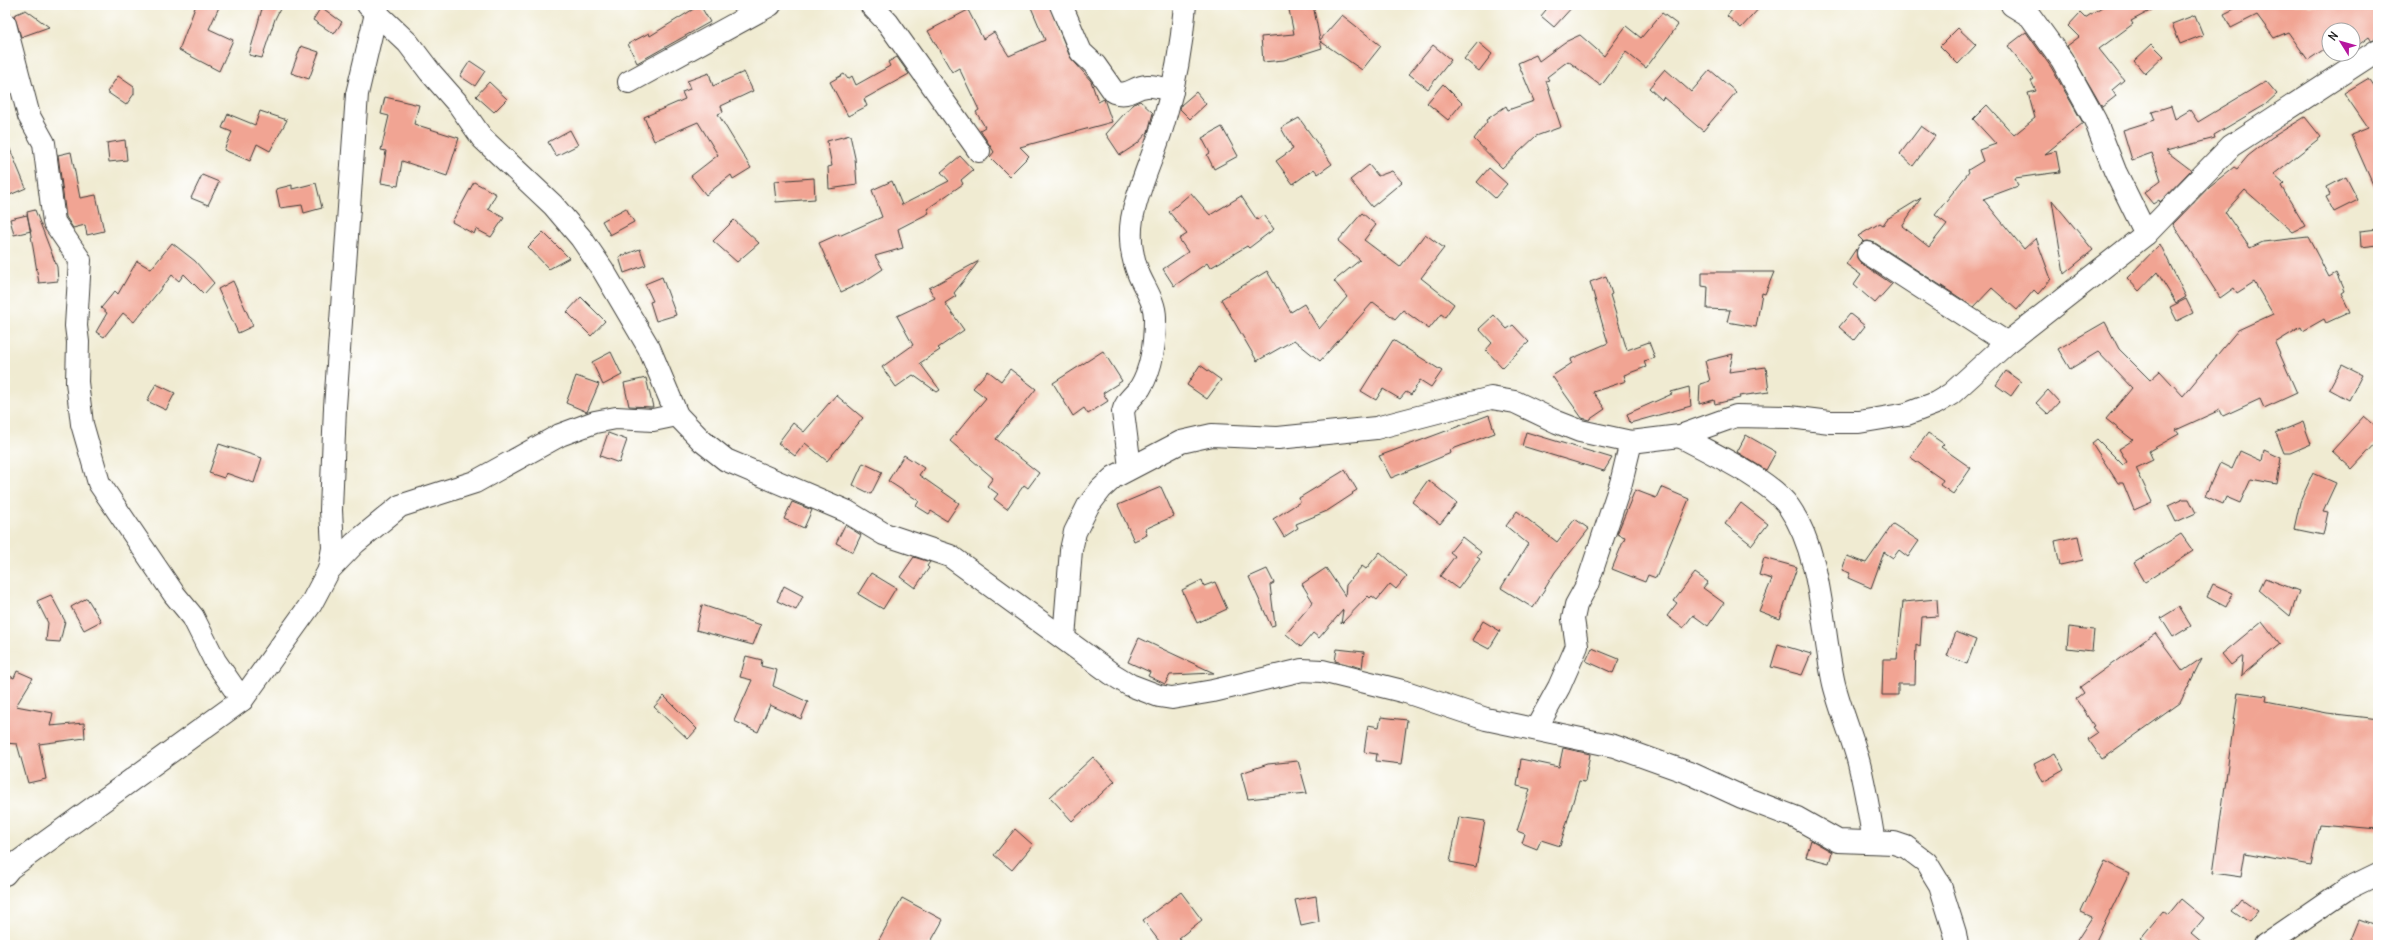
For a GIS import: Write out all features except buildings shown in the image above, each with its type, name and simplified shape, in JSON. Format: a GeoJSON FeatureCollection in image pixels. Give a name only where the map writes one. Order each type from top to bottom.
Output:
{"type":"FeatureCollection","features":[{"type":"Feature","properties":{"kind":"street"},"geometry":{"type":"LineString","coordinates":[[629,82],[770,5]]}},
{"type":"Feature","properties":{"kind":"street"},"geometry":{"type":"LineString","coordinates":[[871,5],[888,22],[979,151]]}},
{"type":"Feature","properties":{"kind":"street"},"geometry":{"type":"LineString","coordinates":[[1061,5],[1081,52],[1095,65],[1114,92],[1129,93],[1145,86],[1152,86],[1172,91]]}},
{"type":"Feature","properties":{"kind":"street"},"geometry":{"type":"LineString","coordinates":[[1130,467],[1123,412],[1124,405],[1139,389],[1150,366],[1154,346],[1155,316],[1151,299],[1134,258],[1130,243],[1132,219],[1164,121],[1172,91],[1183,35],[1185,5]]}},
{"type":"Feature","properties":{"kind":"street"},"geometry":{"type":"LineString","coordinates":[[2012,5],[2030,16],[2062,60],[2095,120],[2115,170],[2146,234]]}},
{"type":"Feature","properties":{"kind":"street"},"geometry":{"type":"LineString","coordinates":[[373,8],[408,43],[430,72],[459,105],[482,138],[553,205],[581,238],[603,270],[649,348],[677,414],[702,441],[726,460],[846,511],[884,534],[950,556],[1009,601],[1064,638],[1112,674],[1130,685],[1159,696],[1172,698],[1213,691],[1302,670],[1322,671],[1406,692],[1486,718],[1614,746],[1686,771],[1797,818],[1838,841],[1894,843],[1906,848],[1926,862],[1945,897],[1957,945]]}},
{"type":"Feature","properties":{"kind":"street"},"geometry":{"type":"LineString","coordinates":[[329,570],[333,548],[331,510],[335,407],[357,94],[373,8]]}},
{"type":"Feature","properties":{"kind":"street"},"geometry":{"type":"LineString","coordinates":[[5,24],[28,116],[44,143],[54,222],[80,260],[76,326],[78,342],[77,382],[82,424],[99,482],[174,594],[193,617],[215,661],[242,700]]}},
{"type":"Feature","properties":{"kind":"street"},"geometry":{"type":"LineString","coordinates":[[1064,638],[1071,550],[1075,532],[1088,506],[1101,489],[1130,467],[1181,442],[1212,435],[1278,438],[1376,428],[1491,398],[1515,402],[1556,422],[1580,431],[1631,442],[1680,436],[1736,416],[1790,417],[1830,422],[1859,422],[1907,414],[1951,394],[2007,343],[2146,234],[2231,146],[2378,50]]}},
{"type":"Feature","properties":{"kind":"street"},"geometry":{"type":"LineString","coordinates":[[1868,253],[2007,343]]}},
{"type":"Feature","properties":{"kind":"street"},"geometry":{"type":"LineString","coordinates":[[5,874],[10,868],[242,700],[311,604],[329,570],[355,543],[400,506],[475,482],[560,435],[595,422],[616,418],[653,420],[677,414]]}},
{"type":"Feature","properties":{"kind":"street"},"geometry":{"type":"LineString","coordinates":[[1680,436],[1766,484],[1788,506],[1800,526],[1818,578],[1820,603],[1834,684],[1857,757],[1867,798],[1874,842]]}},
{"type":"Feature","properties":{"kind":"street"},"geometry":{"type":"LineString","coordinates":[[1536,729],[1559,687],[1577,646],[1573,619],[1576,605],[1587,585],[1621,483],[1631,442]]}},
{"type":"Feature","properties":{"kind":"street"},"geometry":{"type":"LineString","coordinates":[[2265,945],[2345,890],[2378,874]]}}]}
